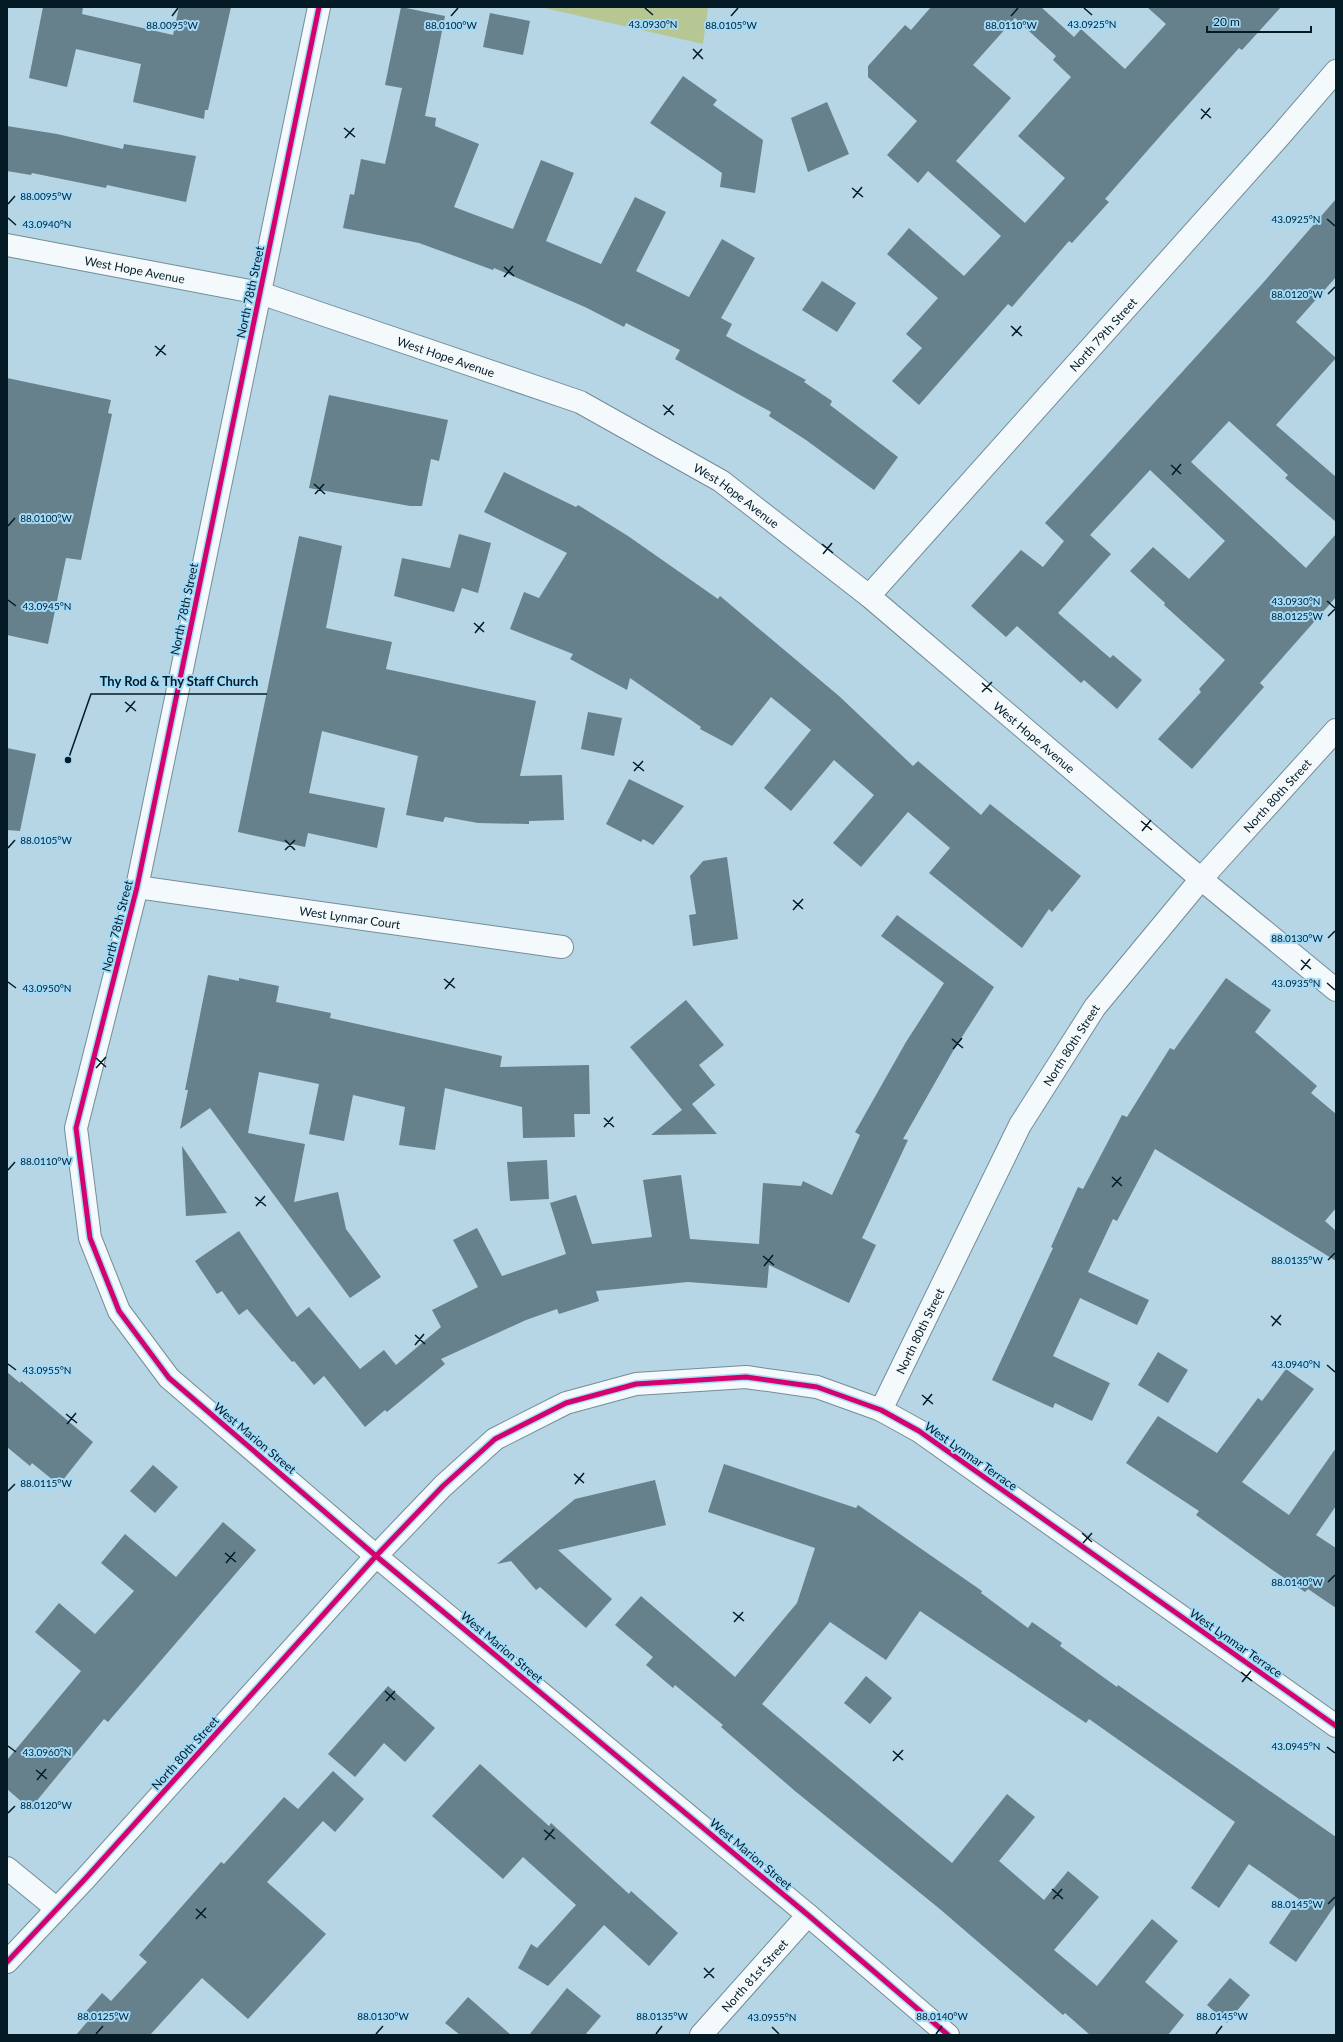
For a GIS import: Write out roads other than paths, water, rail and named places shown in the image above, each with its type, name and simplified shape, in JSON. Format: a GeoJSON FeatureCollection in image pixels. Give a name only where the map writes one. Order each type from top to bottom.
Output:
{"type":"FeatureCollection","features":[{"type":"Feature","properties":{"kind":"street","name":"North 78th Street"},"geometry":{"type":"LineString","coordinates":[[90,1238],[76,1128],[137,888],[319,7]]}},
{"type":"Feature","properties":{"kind":"street","name":"North 79th Street"},"geometry":{"type":"LineString","coordinates":[[868,596],[1274,143],[1336,71]]}},
{"type":"Feature","properties":{"kind":"street","name":"West Hope Avenue"},"geometry":{"type":"LineString","coordinates":[[7,245],[260,292],[580,402],[722,481],[868,596],[1201,879],[1336,990]]}},
{"type":"Feature","properties":{"kind":"street","name":"North 80th Street"},"geometry":{"type":"LineString","coordinates":[[881,1410],[1020,1125],[1096,1007],[1201,879],[1336,730]]}},
{"type":"Feature","properties":{"kind":"street","name":"West Lynmar Court"},"geometry":{"type":"LineString","coordinates":[[137,888],[562,947]]}},
{"type":"Feature","properties":{"kind":"street","name":"West Marion Street"},"geometry":{"type":"LineString","coordinates":[[90,1238],[119,1311],[169,1378],[376,1556],[808,1915],[948,2035]]}},
{"type":"Feature","properties":{"kind":"street","name":"West Lynmar Terrace"},"geometry":{"type":"LineString","coordinates":[[376,1556],[443,1486],[495,1439],[566,1403],[636,1384],[746,1377],[817,1387],[881,1410],[919,1431],[1336,1726]]}},
{"type":"Feature","properties":{"kind":"street","name":"North 80th Street"},"geometry":{"type":"LineString","coordinates":[[7,1962],[57,1909],[376,1556]]}},
{"type":"Feature","properties":{"kind":"street"},"geometry":{"type":"LineString","coordinates":[[7,1868],[57,1909]]}},
{"type":"Feature","properties":{"kind":"street","name":"North 81st Street"},"geometry":{"type":"LineString","coordinates":[[700,2035],[808,1915]]}},
{"type":"Feature","properties":{"kind":"place","name":"Thy Rod & Thy Staff Church"},"geometry":{"type":"Point","coordinates":[68,760]}}]}
